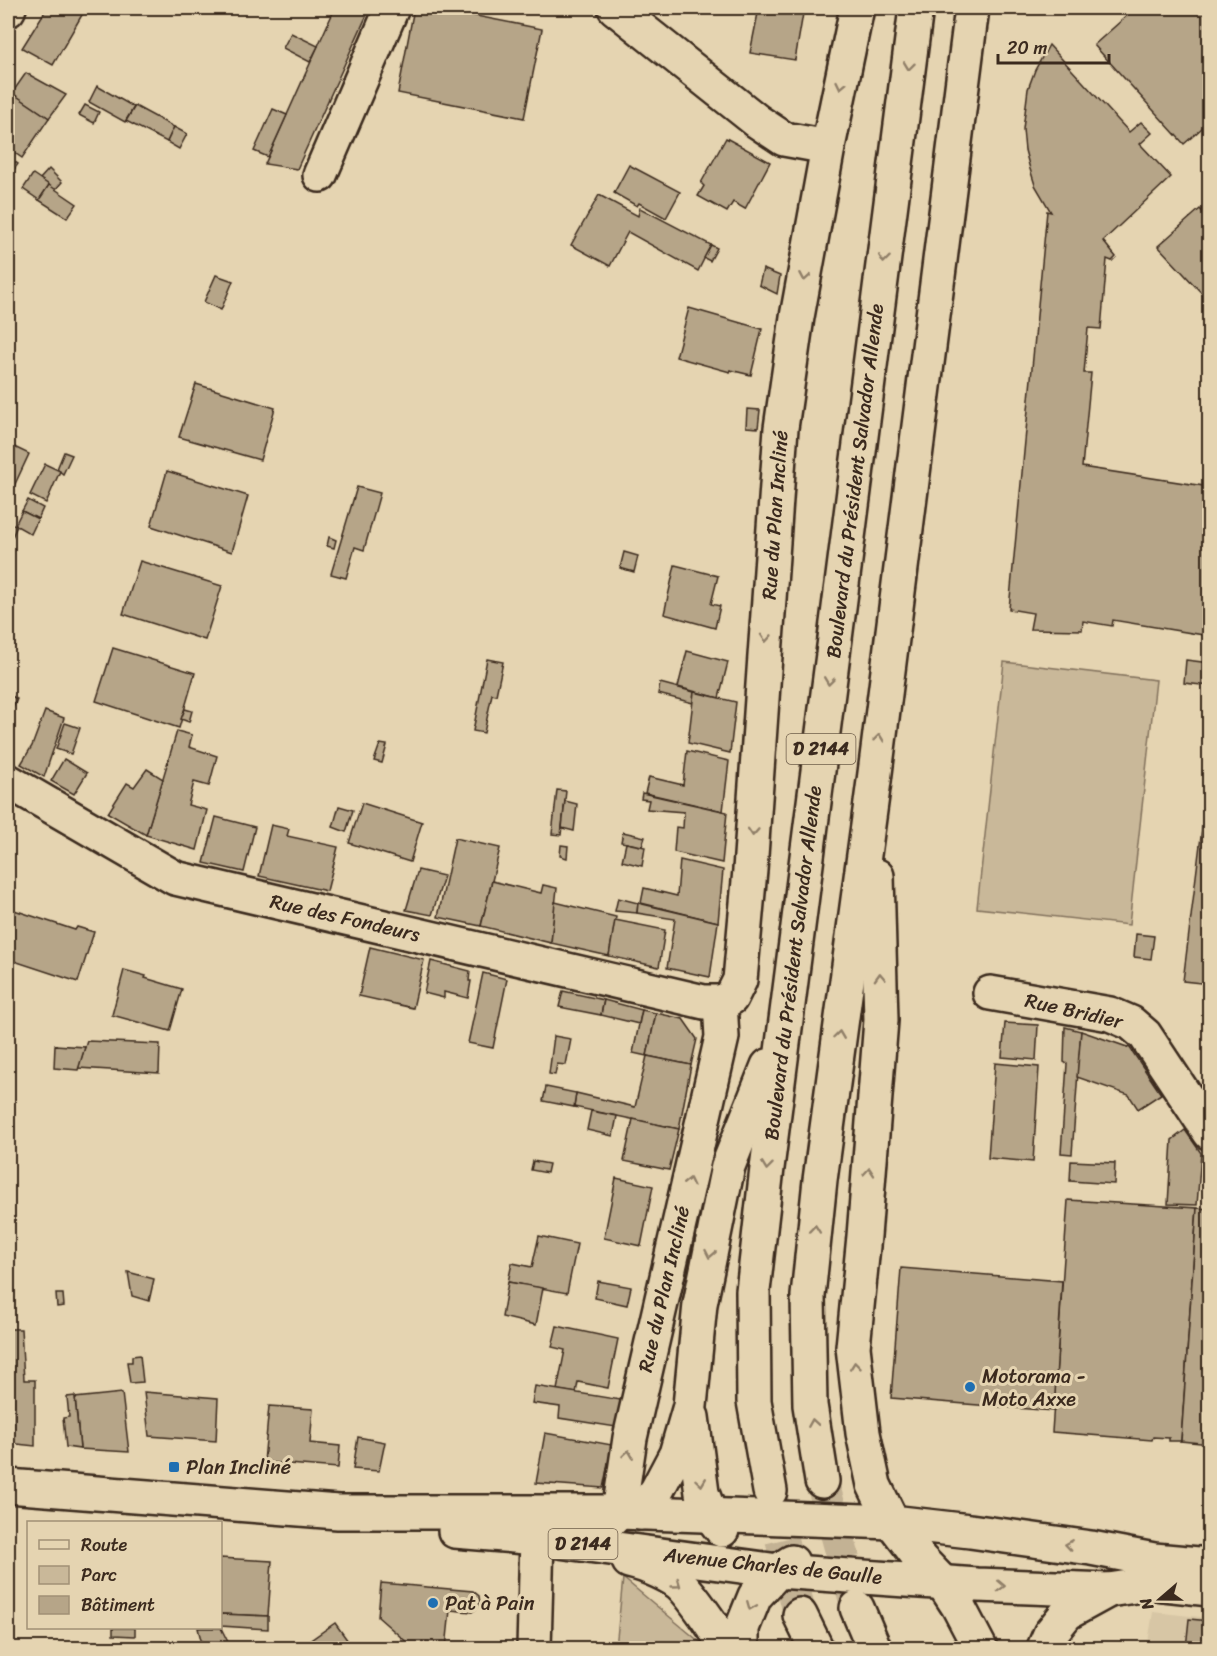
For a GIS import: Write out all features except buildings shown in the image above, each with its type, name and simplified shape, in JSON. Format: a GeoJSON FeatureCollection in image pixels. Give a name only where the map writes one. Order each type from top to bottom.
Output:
{"type":"FeatureCollection","features":[{"type":"Feature","properties":{"kind":"main road"},"geometry":{"type":"LineString","coordinates":[[320,175],[392,8]]}},
{"type":"Feature","properties":{"kind":"main road"},"geometry":{"type":"LineString","coordinates":[[615,8],[757,121],[784,139],[828,147]]}},
{"type":"Feature","properties":{"kind":"main road","name":"Rue du Plan Incliné"},"geometry":{"type":"LineString","coordinates":[[618,1517],[630,1438],[722,1037],[712,1002],[730,998],[740,980],[750,870],[781,428],[797,317],[828,147],[857,8]]}},
{"type":"Feature","properties":{"kind":"main road","name":"Boulevard du Président Salvador Allende"},"geometry":{"type":"LineString","coordinates":[[770,1491],[754,1401],[753,1291],[916,8]]}},
{"type":"Feature","properties":{"kind":"main road","name":"D 2144"},"geometry":{"type":"LineString","coordinates":[[822,1481],[810,1405],[808,1296],[820,1180],[874,781],[972,8]]}},
{"type":"Feature","properties":{"kind":"main road","name":"Rue des Fondeurs"},"geometry":{"type":"LineString","coordinates":[[8,781],[176,878],[712,1002]]}},
{"type":"Feature","properties":{"kind":"main road"},"geometry":{"type":"LineString","coordinates":[[874,781],[881,1020],[853,1347],[862,1433],[874,1485],[892,1522],[958,1606],[980,1648]]}},
{"type":"Feature","properties":{"kind":"main road","name":"Rue Bridier"},"geometry":{"type":"LineString","coordinates":[[990,993],[1110,1014],[1131,1023],[1144,1035],[1209,1133]]}},
{"type":"Feature","properties":{"kind":"main road"},"geometry":{"type":"LineString","coordinates":[[618,1517],[657,1490],[676,1454],[690,1406],[700,1304],[728,1166],[786,1020]]}},
{"type":"Feature","properties":{"kind":"main road"},"geometry":{"type":"LineString","coordinates":[[690,1406],[702,1493],[718,1525],[763,1568],[742,1628],[742,1648]]}},
{"type":"Feature","properties":{"kind":"main road"},"geometry":{"type":"LineString","coordinates":[[417,1528],[618,1517],[718,1525],[831,1538],[847,1531],[874,1485]]}},
{"type":"Feature","properties":{"kind":"main road","name":"Avenue Charles de Gaulle"},"geometry":{"type":"LineString","coordinates":[[8,1486],[338,1512],[618,1517],[718,1525]]}},
{"type":"Feature","properties":{"kind":"main road","name":"Avenue Charles de Gaulle"},"geometry":{"type":"LineString","coordinates":[[338,1512],[417,1528]]}},
{"type":"Feature","properties":{"kind":"main road","name":"Avenue Charles de Gaulle"},"geometry":{"type":"LineString","coordinates":[[853,1521],[892,1522],[970,1531],[1091,1548],[1154,1560],[1209,1565]]}},
{"type":"Feature","properties":{"kind":"main road"},"geometry":{"type":"LineString","coordinates":[[417,1528],[537,1544],[638,1563],[658,1571],[682,1586],[729,1648]]}},
{"type":"Feature","properties":{"kind":"main road"},"geometry":{"type":"LineString","coordinates":[[534,1648],[537,1544]]}},
{"type":"Feature","properties":{"kind":"main road","name":"Avenue Charles de Gaulle"},"geometry":{"type":"LineString","coordinates":[[537,1544],[763,1568],[932,1571],[1084,1567],[1154,1560]]}},
{"type":"Feature","properties":{"kind":"main road","name":"Avenue Charles de Gaulle"},"geometry":{"type":"LineString","coordinates":[[932,1571],[1109,1590],[1155,1583],[1209,1589]]}},
{"type":"Feature","properties":{"kind":"main road"},"geometry":{"type":"LineString","coordinates":[[1044,1648],[1050,1634],[1067,1613],[1109,1590]]}},
{"type":"Feature","properties":{"kind":"main road"},"geometry":{"type":"LineString","coordinates":[[857,1608],[874,1648]]}},
{"type":"Feature","properties":{"kind":"main road"},"geometry":{"type":"LineString","coordinates":[[800,1615],[816,1648]]}},
{"type":"Feature","properties":{"kind":"shaded area"},"geometry":{"type":"Polygon","coordinates":[[[1153,1612],[1209,1618],[1209,1648],[1147,1648],[1153,1612]]]}},
{"type":"Feature","properties":{"kind":"green space"},"geometry":{"type":"Polygon","coordinates":[[[1004,662],[1156,680],[1129,925],[977,908],[1004,662]]]}},
{"type":"Feature","properties":{"kind":"green space"},"geometry":{"type":"Polygon","coordinates":[[[623,1578],[707,1648],[616,1648],[623,1578]]]}},
{"type":"Feature","properties":{"kind":"tunnel"},"geometry":{"type":"LineString","coordinates":[[822,1481],[856,1603]]}},
{"type":"Feature","properties":{"kind":"tunnel"},"geometry":{"type":"LineString","coordinates":[[770,1492],[800,1615]]}},
{"type":"Feature","properties":{"kind":"place","name":"Motorama - Moto Axxe"},"geometry":{"type":"Point","coordinates":[970,1387]}},
{"type":"Feature","properties":{"kind":"place","name":"Plan Incliné"},"geometry":{"type":"Point","coordinates":[174,1467]}},
{"type":"Feature","properties":{"kind":"place","name":"Pat à Pain"},"geometry":{"type":"Point","coordinates":[433,1603]}}]}
